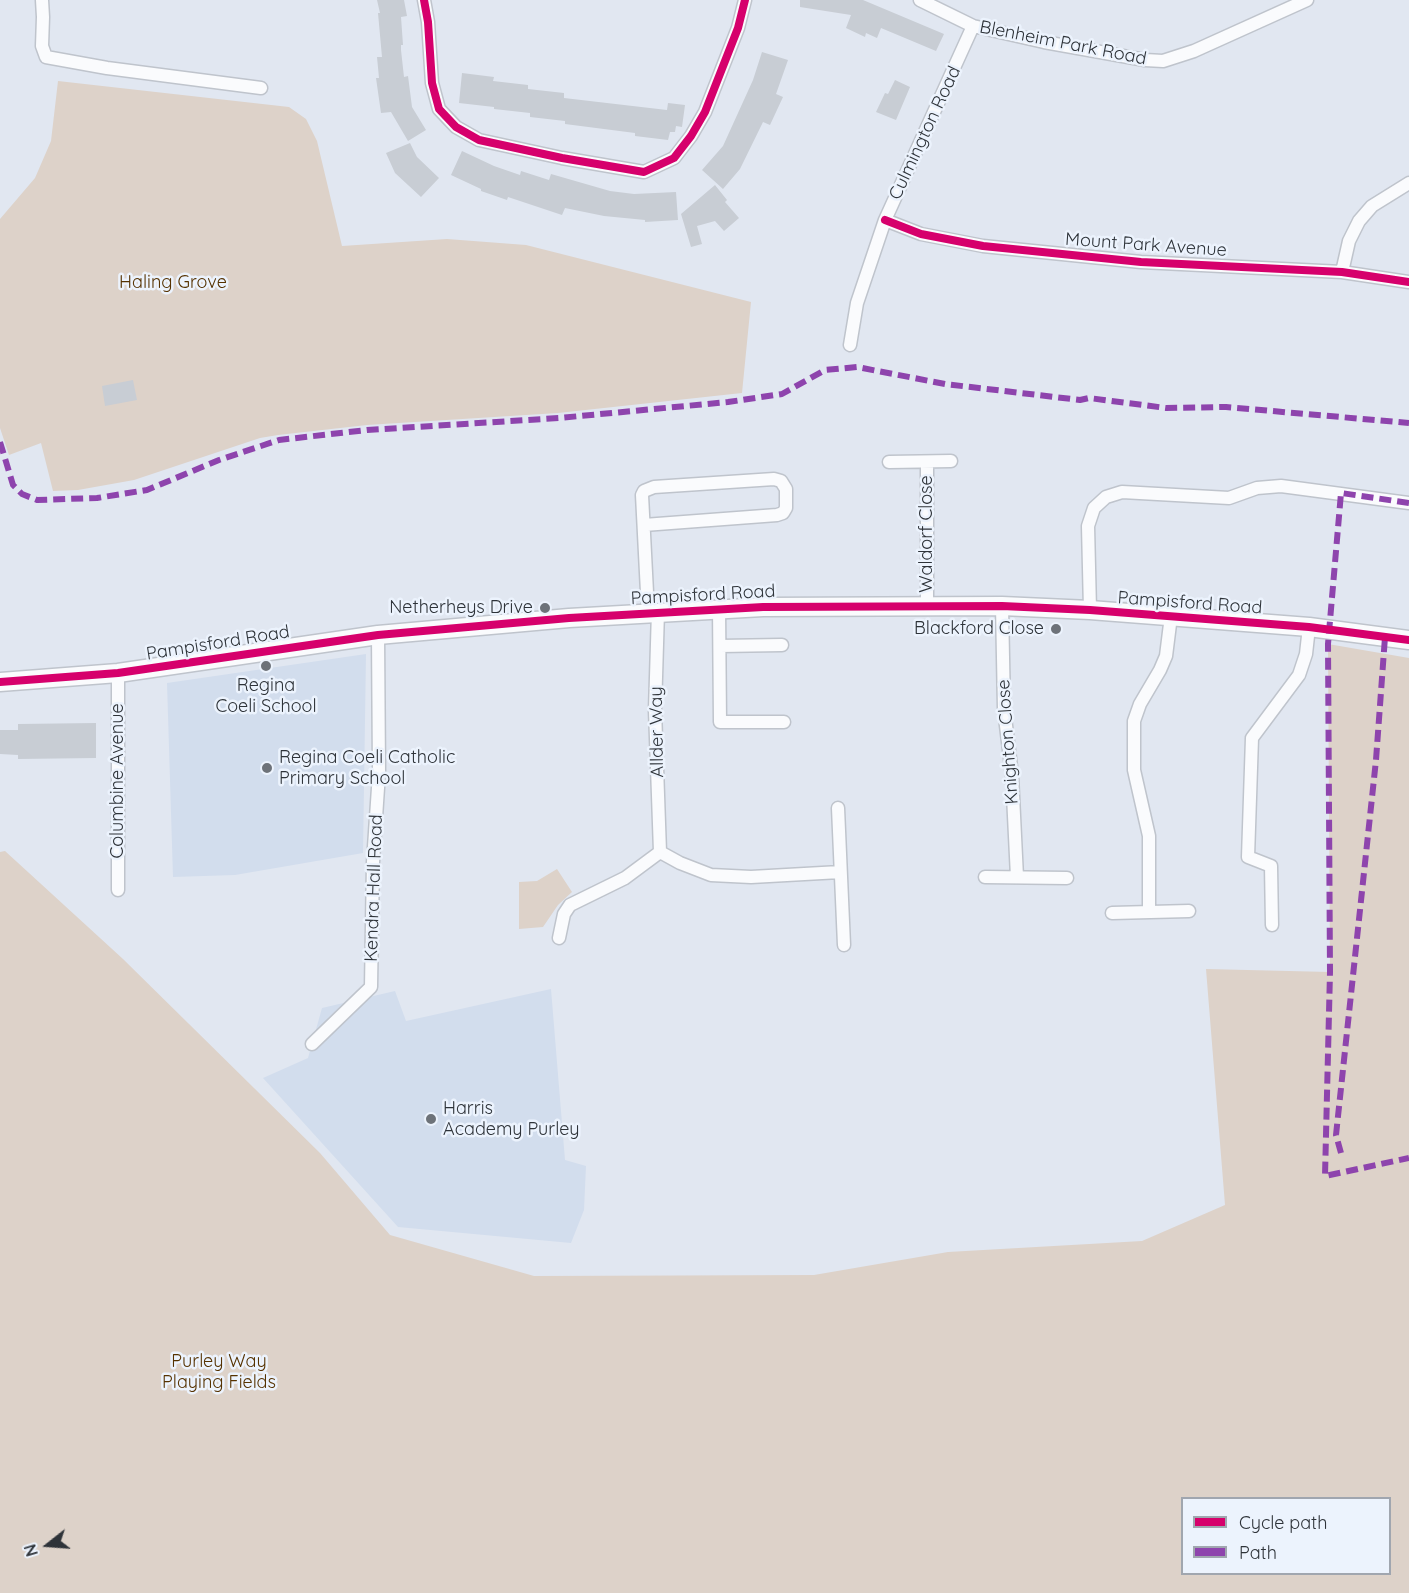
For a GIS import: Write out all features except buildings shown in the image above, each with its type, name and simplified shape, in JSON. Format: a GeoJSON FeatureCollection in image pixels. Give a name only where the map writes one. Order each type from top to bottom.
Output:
{"type":"FeatureCollection","features":[{"type":"Feature","properties":{"kind":"street"},"geometry":{"type":"LineString","coordinates":[[42,0],[44,17],[42,46],[46,57],[107,68],[261,88]]}},
{"type":"Feature","properties":{"kind":"street"},"geometry":{"type":"LineString","coordinates":[[424,0],[428,22],[432,83],[440,109],[456,127],[479,140],[562,158],[644,172],[674,158],[691,136],[705,112],[738,28],[745,0]]}},
{"type":"Feature","properties":{"kind":"street","name":"Blenheim Park Road"},"geometry":{"type":"LineString","coordinates":[[920,0],[973,26],[1044,42],[1145,60],[1163,61],[1194,51],[1307,0]]}},
{"type":"Feature","properties":{"kind":"street","name":"Culmington Road"},"geometry":{"type":"LineString","coordinates":[[850,345],[858,303],[885,220],[973,26]]}},
{"type":"Feature","properties":{"kind":"street"},"geometry":{"type":"LineString","coordinates":[[1342,272],[1349,241],[1359,221],[1372,206],[1409,183]]}},
{"type":"Feature","properties":{"kind":"street","name":"Mount Park Avenue"},"geometry":{"type":"LineString","coordinates":[[885,220],[921,234],[982,246],[1039,253],[1141,262],[1342,272],[1409,282]]}},
{"type":"Feature","properties":{"kind":"street","name":"Waldorf Close"},"geometry":{"type":"LineString","coordinates":[[889,462],[951,461]]}},
{"type":"Feature","properties":{"kind":"street","name":"Waldorf Close"},"geometry":{"type":"LineString","coordinates":[[927,462],[927,605]]}},
{"type":"Feature","properties":{"kind":"street"},"geometry":{"type":"LineString","coordinates":[[644,525],[777,515],[785,511],[787,498],[784,483],[774,479],[647,489],[642,495],[644,525],[653,612]]}},
{"type":"Feature","properties":{"kind":"street"},"geometry":{"type":"LineString","coordinates":[[1090,610],[1088,526],[1094,508],[1106,496],[1122,492],[1229,498],[1257,488],[1281,486],[1409,503]]}},
{"type":"Feature","properties":{"kind":"street","name":"Pampisford Road"},"geometry":{"type":"LineString","coordinates":[[0,682],[118,673],[378,635],[719,608],[927,605],[1090,610],[1309,627],[1409,640]]}},
{"type":"Feature","properties":{"kind":"street","name":"Knighton Close"},"geometry":{"type":"LineString","coordinates":[[1002,606],[1004,709],[1012,775],[1017,877]]}},
{"type":"Feature","properties":{"kind":"street"},"geometry":{"type":"LineString","coordinates":[[719,608],[720,722],[784,723]]}},
{"type":"Feature","properties":{"kind":"street","name":"Allder Way"},"geometry":{"type":"LineString","coordinates":[[653,612],[660,852]]}},
{"type":"Feature","properties":{"kind":"street"},"geometry":{"type":"LineString","coordinates":[[1149,911],[1149,836],[1134,770],[1134,720],[1166,656],[1171,616]]}},
{"type":"Feature","properties":{"kind":"street"},"geometry":{"type":"LineString","coordinates":[[1272,925],[1271,866],[1248,857],[1252,738],[1299,675],[1306,654],[1309,627]]}},
{"type":"Feature","properties":{"kind":"street","name":"Kendra Hall Road"},"geometry":{"type":"LineString","coordinates":[[312,1044],[370,987],[373,862],[379,773],[378,635]]}},
{"type":"Feature","properties":{"kind":"street"},"geometry":{"type":"LineString","coordinates":[[720,646],[782,645]]}},
{"type":"Feature","properties":{"kind":"street","name":"Columbine Avenue"},"geometry":{"type":"LineString","coordinates":[[118,673],[118,890]]}},
{"type":"Feature","properties":{"kind":"street"},"geometry":{"type":"LineString","coordinates":[[838,808],[844,945]]}},
{"type":"Feature","properties":{"kind":"street"},"geometry":{"type":"LineString","coordinates":[[558,938],[564,914],[570,905],[582,897],[625,878],[660,852],[711,876],[751,877],[840,872]]}},
{"type":"Feature","properties":{"kind":"street"},"geometry":{"type":"LineString","coordinates":[[986,877],[1067,878]]}},
{"type":"Feature","properties":{"kind":"street"},"geometry":{"type":"LineString","coordinates":[[1112,913],[1189,911]]}},
{"type":"Feature","properties":{"kind":"shaded area","name":"Regina Coeli Catholic Primary School"},"geometry":{"type":"Polygon","coordinates":[[[366,654],[363,853],[235,875],[173,877],[167,683],[366,654]]]}},
{"type":"Feature","properties":{"kind":"shaded area","name":"Harris Academy Purley"},"geometry":{"type":"Polygon","coordinates":[[[551,989],[565,1160],[586,1166],[584,1210],[571,1243],[398,1227],[263,1078],[308,1058],[322,1008],[395,991],[406,1021],[551,989]]]}},
{"type":"Feature","properties":{"kind":"green space","name":"Haling Grove"},"geometry":{"type":"Polygon","coordinates":[[[58,81],[289,107],[306,119],[317,141],[342,246],[447,239],[526,245],[751,302],[742,393],[558,413],[367,425],[278,435],[260,438],[134,480],[78,490],[53,491],[41,443],[9,455],[0,428],[0,219],[35,178],[51,141],[58,81]]]}},
{"type":"Feature","properties":{"kind":"green space","name":"Purley Way Playing Fields"},"geometry":{"type":"Polygon","coordinates":[[[1328,644],[1409,658],[1409,1593],[0,1593],[0,852],[5,851],[123,959],[320,1153],[390,1235],[534,1276],[814,1275],[948,1252],[1142,1241],[1225,1205],[1206,969],[1330,972],[1328,644]]]}},
{"type":"Feature","properties":{"kind":"green space"},"geometry":{"type":"Polygon","coordinates":[[[557,869],[572,892],[558,905],[543,927],[519,929],[519,882],[537,881],[557,869]]]}},
{"type":"Feature","properties":{"kind":"marked path"},"geometry":{"type":"LineString","coordinates":[[0,442],[13,485],[22,494],[37,500],[97,498],[147,490],[219,460],[279,440],[367,430],[559,418],[728,402],[782,394],[825,370],[857,367],[945,384],[1080,400],[1089,398],[1166,408],[1226,407],[1409,423]]}},
{"type":"Feature","properties":{"kind":"marked path"},"geometry":{"type":"LineString","coordinates":[[1409,503],[1341,493],[1328,644],[1330,972],[1325,1176],[1409,1158]]}},
{"type":"Feature","properties":{"kind":"marked path"},"geometry":{"type":"LineString","coordinates":[[1341,1153],[1336,1135],[1376,760],[1385,637]]}},
{"type":"Feature","properties":{"kind":"cycle path"},"geometry":{"type":"LineString","coordinates":[[424,0],[428,22],[432,83],[439,109],[456,127],[479,140],[562,158],[644,172],[674,158],[691,136],[705,112],[738,28],[745,0]]}},
{"type":"Feature","properties":{"kind":"cycle path"},"geometry":{"type":"LineString","coordinates":[[885,220],[921,234],[983,246],[1141,262],[1342,272],[1409,282]]}},
{"type":"Feature","properties":{"kind":"cycle path"},"geometry":{"type":"LineString","coordinates":[[0,682],[118,673],[378,635],[569,618],[763,607],[1002,606],[1090,610],[1309,627],[1409,640]]}},
{"type":"Feature","properties":{"kind":"place","name":"Netherheys Drive"},"geometry":{"type":"Point","coordinates":[545,608]}},
{"type":"Feature","properties":{"kind":"place","name":"Blackford Close"},"geometry":{"type":"Point","coordinates":[1056,629]}},
{"type":"Feature","properties":{"kind":"place","name":"Regina Coeli School"},"geometry":{"type":"Point","coordinates":[266,666]}},
{"type":"Feature","properties":{"kind":"place","name":"Regina Coeli Catholic Primary School"},"geometry":{"type":"Point","coordinates":[267,768]}},
{"type":"Feature","properties":{"kind":"place","name":"Harris Academy Purley"},"geometry":{"type":"Point","coordinates":[431,1119]}}]}
